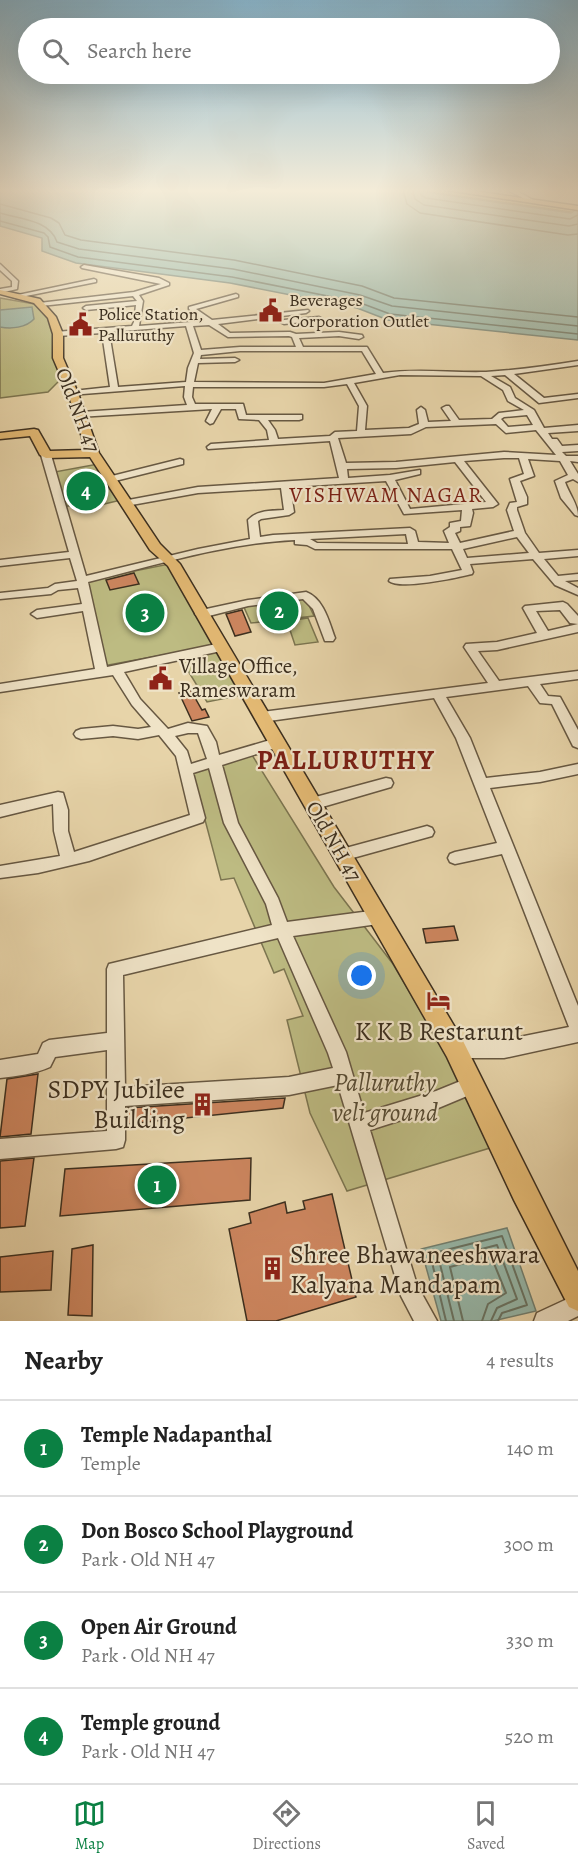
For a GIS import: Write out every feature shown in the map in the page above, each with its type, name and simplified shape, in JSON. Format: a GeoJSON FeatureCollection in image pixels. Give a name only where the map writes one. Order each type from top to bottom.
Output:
{"type":"FeatureCollection","features":[{"type":"Feature","properties":{"kind":"main road"},"geometry":{"type":"LineString","coordinates":[[0,292],[41,304]]}},
{"type":"Feature","properties":{"kind":"main road","name":"Old NH 47"},"geometry":{"type":"LineString","coordinates":[[41,304],[52,317],[58,334],[58,358],[74,393],[93,453],[155,548],[173,564],[455,1049],[523,1191],[578,1298]]}},
{"type":"Feature","properties":{"kind":"main road"},"geometry":{"type":"LineString","coordinates":[[0,436],[34,432],[46,455],[93,453]]}},
{"type":"Feature","properties":{"kind":"street"},"geometry":{"type":"LineString","coordinates":[[0,266],[15,281],[15,288],[0,292]]}},
{"type":"Feature","properties":{"kind":"street"},"geometry":{"type":"LineString","coordinates":[[41,304],[135,294],[167,284],[159,280],[84,267]]}},
{"type":"Feature","properties":{"kind":"street"},"geometry":{"type":"LineString","coordinates":[[16,296],[94,281]]}},
{"type":"Feature","properties":{"kind":"street"},"geometry":{"type":"LineString","coordinates":[[134,328],[138,322],[140,303],[135,294]]}},
{"type":"Feature","properties":{"kind":"street"},"geometry":{"type":"LineString","coordinates":[[236,296],[191,308],[209,323],[232,335],[339,334],[359,337]]}},
{"type":"Feature","properties":{"kind":"street"},"geometry":{"type":"LineString","coordinates":[[86,308],[140,303]]}},
{"type":"Feature","properties":{"kind":"street"},"geometry":{"type":"LineString","coordinates":[[58,334],[256,319],[306,311]]}},
{"type":"Feature","properties":{"kind":"street"},"geometry":{"type":"LineString","coordinates":[[256,319],[268,323],[319,320]]}},
{"type":"Feature","properties":{"kind":"street"},"geometry":{"type":"LineString","coordinates":[[189,324],[197,357],[192,368],[192,384],[188,397],[192,407]]}},
{"type":"Feature","properties":{"kind":"street"},"geometry":{"type":"LineString","coordinates":[[105,330],[114,388]]}},
{"type":"Feature","properties":{"kind":"street"},"geometry":{"type":"LineString","coordinates":[[232,335],[237,349]]}},
{"type":"Feature","properties":{"kind":"street"},"geometry":{"type":"LineString","coordinates":[[296,336],[300,348]]}},
{"type":"Feature","properties":{"kind":"street"},"geometry":{"type":"LineString","coordinates":[[197,357],[237,349],[364,349],[381,376]]}},
{"type":"Feature","properties":{"kind":"street"},"geometry":{"type":"LineString","coordinates":[[197,357],[235,360]]}},
{"type":"Feature","properties":{"kind":"street"},"geometry":{"type":"LineString","coordinates":[[74,393],[114,388],[192,384],[283,385],[350,382],[424,372],[507,373],[578,363]]}},
{"type":"Feature","properties":{"kind":"street"},"geometry":{"type":"LineString","coordinates":[[507,373],[542,400],[578,396]]}},
{"type":"Feature","properties":{"kind":"street"},"geometry":{"type":"LineString","coordinates":[[483,374],[507,389],[511,399],[531,412],[563,458],[576,478],[560,482],[561,488],[578,513]]}},
{"type":"Feature","properties":{"kind":"street"},"geometry":{"type":"LineString","coordinates":[[350,382],[363,406],[361,432]]}},
{"type":"Feature","properties":{"kind":"street"},"geometry":{"type":"LineString","coordinates":[[210,421],[218,406]]}},
{"type":"Feature","properties":{"kind":"street"},"geometry":{"type":"LineString","coordinates":[[81,415],[240,406],[242,417],[299,417]]}},
{"type":"Feature","properties":{"kind":"street"},"geometry":{"type":"LineString","coordinates":[[446,408],[457,424]]}},
{"type":"Feature","properties":{"kind":"street"},"geometry":{"type":"LineString","coordinates":[[421,410],[424,425]]}},
{"type":"Feature","properties":{"kind":"street"},"geometry":{"type":"LineString","coordinates":[[496,421],[496,417],[502,415],[531,412]]}},
{"type":"Feature","properties":{"kind":"street"},"geometry":{"type":"LineString","coordinates":[[262,418],[271,430],[274,442]]}},
{"type":"Feature","properties":{"kind":"street"},"geometry":{"type":"LineString","coordinates":[[211,447],[334,438],[335,435],[361,432],[411,431],[424,425],[496,421],[506,430],[578,428]]}},
{"type":"Feature","properties":{"kind":"street"},"geometry":{"type":"LineString","coordinates":[[542,429],[560,449],[578,448]]}},
{"type":"Feature","properties":{"kind":"street"},"geometry":{"type":"LineString","coordinates":[[334,438],[344,481]]}},
{"type":"Feature","properties":{"kind":"street"},"geometry":{"type":"LineString","coordinates":[[0,872],[38,867],[89,855],[198,818],[182,755],[109,672],[56,497],[46,455]]}},
{"type":"Feature","properties":{"kind":"street"},"geometry":{"type":"LineString","coordinates":[[342,466],[396,465],[504,455],[578,459]]}},
{"type":"Feature","properties":{"kind":"street"},"geometry":{"type":"LineString","coordinates":[[522,456],[529,476],[514,479],[522,497],[522,504],[513,505],[512,510],[520,533],[556,579],[578,592]]}},
{"type":"Feature","properties":{"kind":"street"},"geometry":{"type":"LineString","coordinates":[[396,465],[392,486],[407,512],[493,504],[457,459]]}},
{"type":"Feature","properties":{"kind":"street"},"geometry":{"type":"LineString","coordinates":[[111,479],[180,462]]}},
{"type":"Feature","properties":{"kind":"street"},"geometry":{"type":"LineString","coordinates":[[126,503],[198,490],[395,477],[417,472]]}},
{"type":"Feature","properties":{"kind":"street"},"geometry":{"type":"LineString","coordinates":[[256,542],[253,520],[258,516],[290,512],[285,484]]}},
{"type":"Feature","properties":{"kind":"street"},"geometry":{"type":"LineString","coordinates":[[394,581],[430,579],[468,572],[448,531],[456,529],[454,525],[466,524],[468,513],[466,507]]}},
{"type":"Feature","properties":{"kind":"street"},"geometry":{"type":"LineString","coordinates":[[0,596],[51,591],[55,586],[82,582],[167,560],[273,538],[410,531],[414,545]]}},
{"type":"Feature","properties":{"kind":"street"},"geometry":{"type":"LineString","coordinates":[[273,538],[274,542],[309,542],[315,546],[409,548],[414,545],[456,546],[520,533]]}},
{"type":"Feature","properties":{"kind":"street"},"geometry":{"type":"LineString","coordinates":[[463,561],[578,552]]}},
{"type":"Feature","properties":{"kind":"street"},"geometry":{"type":"LineString","coordinates":[[0,563],[75,554]]}},
{"type":"Feature","properties":{"kind":"street"},"geometry":{"type":"LineString","coordinates":[[556,579],[578,577]]}},
{"type":"Feature","properties":{"kind":"street"},"geometry":{"type":"LineString","coordinates":[[201,614],[248,603],[306,596],[318,608],[329,638]]}},
{"type":"Feature","properties":{"kind":"street"},"geometry":{"type":"LineString","coordinates":[[38,614],[88,606]]}},
{"type":"Feature","properties":{"kind":"street"},"geometry":{"type":"LineString","coordinates":[[544,635],[529,608],[563,606],[574,620],[578,620]]}},
{"type":"Feature","properties":{"kind":"street"},"geometry":{"type":"LineString","coordinates":[[496,686],[470,647],[496,646],[578,628]]}},
{"type":"Feature","properties":{"kind":"street"},"geometry":{"type":"LineString","coordinates":[[0,688],[109,672],[221,647]]}},
{"type":"Feature","properties":{"kind":"street"},"geometry":{"type":"LineString","coordinates":[[262,717],[578,675]]}},
{"type":"Feature","properties":{"kind":"street"},"geometry":{"type":"LineString","coordinates":[[531,681],[544,700],[556,700],[578,743]]}},
{"type":"Feature","properties":{"kind":"street"},"geometry":{"type":"LineString","coordinates":[[438,694],[462,738],[578,1027]]}},
{"type":"Feature","properties":{"kind":"street"},"geometry":{"type":"LineString","coordinates":[[81,734],[113,731],[138,734],[188,728],[202,729],[214,761],[231,823],[273,903],[282,930],[337,1052],[408,1289],[426,1321]]}},
{"type":"Feature","properties":{"kind":"street"},"geometry":{"type":"LineString","coordinates":[[187,770],[277,743]]}},
{"type":"Feature","properties":{"kind":"street"},"geometry":{"type":"LineString","coordinates":[[480,784],[540,777],[578,769]]}},
{"type":"Feature","properties":{"kind":"street"},"geometry":{"type":"LineString","coordinates":[[312,804],[386,783]]}},
{"type":"Feature","properties":{"kind":"street"},"geometry":{"type":"LineString","coordinates":[[0,811],[58,797],[61,810],[61,831],[68,859]]}},
{"type":"Feature","properties":{"kind":"street"},"geometry":{"type":"LineString","coordinates":[[342,855],[427,832]]}},
{"type":"Feature","properties":{"kind":"street"},"geometry":{"type":"LineString","coordinates":[[455,858],[505,847]]}},
{"type":"Feature","properties":{"kind":"street"},"geometry":{"type":"LineString","coordinates":[[0,1149],[116,1140],[115,969],[282,930],[378,917]]}},
{"type":"Feature","properties":{"kind":"street"},"geometry":{"type":"LineString","coordinates":[[455,1049],[504,1049],[578,1034]]}},
{"type":"Feature","properties":{"kind":"street"},"geometry":{"type":"LineString","coordinates":[[0,1069],[44,1061],[49,1049],[96,1044],[115,1039]]}},
{"type":"Feature","properties":{"kind":"street"},"geometry":{"type":"LineString","coordinates":[[116,1097],[289,1086],[344,1075]]}},
{"type":"Feature","properties":{"kind":"street"},"geometry":{"type":"LineString","coordinates":[[358,1124],[436,1100],[473,1085]]}},
{"type":"Feature","properties":{"kind":"street"},"geometry":{"type":"LineString","coordinates":[[545,1321],[578,1305]]}},
{"type":"Feature","properties":{"kind":"green space"},"geometry":{"type":"Polygon","coordinates":[[[0,298],[40,305],[51,320],[62,369],[60,380],[48,392],[0,398],[0,298]]]}},
{"type":"Feature","properties":{"kind":"green space"},"geometry":{"type":"Polygon","coordinates":[[[98,464],[121,500],[96,506],[62,506],[49,473],[98,464]]]}},
{"type":"Feature","properties":{"kind":"green space"},"geometry":{"type":"Polygon","coordinates":[[[169,564],[217,645],[103,666],[85,581],[169,564]]]}},
{"type":"Feature","properties":{"kind":"green space"},"geometry":{"type":"Polygon","coordinates":[[[305,597],[314,616],[251,623],[243,605],[305,597]]]}},
{"type":"Feature","properties":{"kind":"green space"},"geometry":{"type":"Polygon","coordinates":[[[308,618],[318,642],[295,645],[287,621],[308,618]]]}},
{"type":"Feature","properties":{"kind":"green space"},"geometry":{"type":"Polygon","coordinates":[[[220,648],[247,694],[207,702],[179,656],[220,648]]]}},
{"type":"Feature","properties":{"kind":"green space","name":"Palluruthy veli ground"},"geometry":{"type":"Polygon","coordinates":[[[252,755],[334,887],[393,964],[500,1145],[347,1191],[310,1113],[287,1020],[303,1016],[284,969],[274,973],[234,878],[221,880],[192,771],[252,755]]]}},
{"type":"Feature","properties":{"kind":"water"},"geometry":{"type":"Polygon","coordinates":[[[42,251],[578,251],[578,340],[388,320],[357,308],[230,283],[76,263],[42,251]]]}},
{"type":"Feature","properties":{"kind":"water"},"geometry":{"type":"Polygon","coordinates":[[[32,307],[34,319],[31,322],[18,327],[0,327],[0,310],[32,307]]]}},
{"type":"Feature","properties":{"kind":"water"},"geometry":{"type":"Polygon","coordinates":[[[507,1228],[536,1311],[493,1321],[441,1321],[421,1249],[507,1228]]]}},
{"type":"Feature","properties":{"kind":"building"},"geometry":{"type":"Polygon","coordinates":[[[134,573],[139,584],[110,590],[106,580],[134,573]]]}},
{"type":"Feature","properties":{"kind":"building"},"geometry":{"type":"Polygon","coordinates":[[[242,610],[251,632],[235,636],[226,614],[242,610]]]}},
{"type":"Feature","properties":{"kind":"building"},"geometry":{"type":"Polygon","coordinates":[[[190,689],[202,710],[205,709],[209,717],[192,721],[179,693],[190,689]]]}},
{"type":"Feature","properties":{"kind":"building"},"geometry":{"type":"Polygon","coordinates":[[[454,926],[458,940],[426,943],[423,929],[454,926]]]}},
{"type":"Feature","properties":{"kind":"building"},"geometry":{"type":"Polygon","coordinates":[[[38,1074],[31,1134],[0,1137],[7,1079],[38,1074]]]}},
{"type":"Feature","properties":{"kind":"building"},"geometry":{"type":"Polygon","coordinates":[[[285,1098],[283,1108],[127,1124],[127,1108],[285,1098]]]}},
{"type":"Feature","properties":{"kind":"building"},"geometry":{"type":"Polygon","coordinates":[[[34,1158],[25,1226],[0,1228],[0,1161],[34,1158]]]}},
{"type":"Feature","properties":{"kind":"building"},"geometry":{"type":"Polygon","coordinates":[[[251,1158],[250,1200],[60,1216],[65,1169],[251,1158]]]}},
{"type":"Feature","properties":{"kind":"building","name":"Shree Bhawaneeshwara Kalyana Mandapam"},"geometry":{"type":"Polygon","coordinates":[[[332,1194],[356,1297],[276,1321],[247,1321],[229,1229],[251,1223],[249,1213],[285,1202],[287,1213],[305,1209],[303,1201],[332,1194]]]}},
{"type":"Feature","properties":{"kind":"building"},"geometry":{"type":"Polygon","coordinates":[[[93,1245],[92,1316],[68,1315],[72,1249],[93,1245]]]}},
{"type":"Feature","properties":{"kind":"building"},"geometry":{"type":"Polygon","coordinates":[[[53,1251],[51,1290],[0,1292],[0,1257],[53,1251]]]}},
{"type":"Feature","properties":{"kind":"place","name":"Beverages Corporation Outlet"},"geometry":{"type":"Point","coordinates":[271,310]}},
{"type":"Feature","properties":{"kind":"place","name":"Police Station, Palluruthy"},"geometry":{"type":"Point","coordinates":[80,324]}},
{"type":"Feature","properties":{"kind":"place","name":"Temple ground"},"geometry":{"type":"Point","coordinates":[86,491]}},
{"type":"Feature","properties":{"kind":"place","name":"Don Bosco School Playground"},"geometry":{"type":"Point","coordinates":[279,611]}},
{"type":"Feature","properties":{"kind":"place","name":"Open Air Ground"},"geometry":{"type":"Point","coordinates":[145,613]}},
{"type":"Feature","properties":{"kind":"place","name":"Village Office, Rameswaram"},"geometry":{"type":"Point","coordinates":[161,678]}},
{"type":"Feature","properties":{"kind":"place","name":"K K B Restarunt"},"geometry":{"type":"Point","coordinates":[439,1000]}},
{"type":"Feature","properties":{"kind":"place","name":"SDPY Jubilee Building"},"geometry":{"type":"Point","coordinates":[203,1104]}},
{"type":"Feature","properties":{"kind":"place","name":"Temple Nadapanthal"},"geometry":{"type":"Point","coordinates":[157,1185]}},
{"type":"Feature","properties":{"kind":"place","name":"Shree Bhawaneeshwara Kalyana Mandapam"},"geometry":{"type":"Point","coordinates":[272,1269]}},
{"type":"Feature","properties":{"kind":"district","name":"VISHWAM NAGAR"},"geometry":{"type":"Point","coordinates":[386,495]}},
{"type":"Feature","properties":{"kind":"district","name":"PALLURUTHY"},"geometry":{"type":"Point","coordinates":[346,760]}}]}
